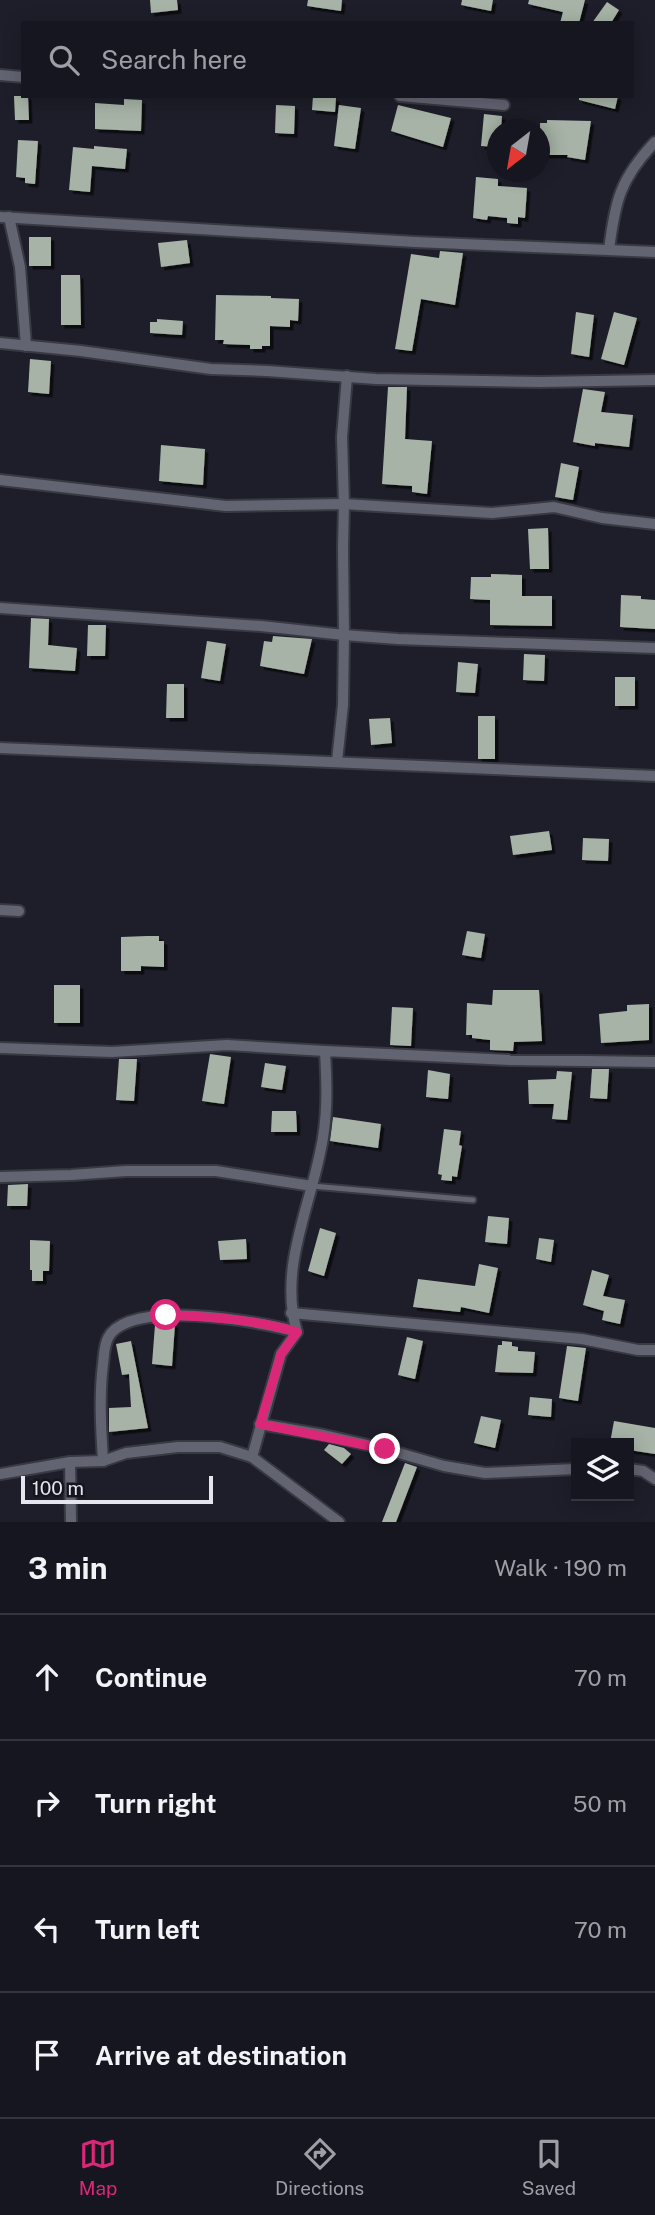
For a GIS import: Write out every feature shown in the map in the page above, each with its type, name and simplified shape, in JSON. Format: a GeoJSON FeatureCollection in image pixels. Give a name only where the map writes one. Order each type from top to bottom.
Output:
{"type":"FeatureCollection","features":[{"type":"Feature","properties":{"kind":"street"},"geometry":{"type":"LineString","coordinates":[[0,75],[21,77]]}},
{"type":"Feature","properties":{"kind":"street"},"geometry":{"type":"LineString","coordinates":[[423,98],[504,105]]}},
{"type":"Feature","properties":{"kind":"street"},"geometry":{"type":"LineString","coordinates":[[609,250],[614,208],[622,186],[655,142]]}},
{"type":"Feature","properties":{"kind":"street"},"geometry":{"type":"LineString","coordinates":[[26,346],[20,267],[4,217],[415,242],[655,252]]}},
{"type":"Feature","properties":{"kind":"street"},"geometry":{"type":"LineString","coordinates":[[0,343],[211,369],[540,382],[655,380]]}},
{"type":"Feature","properties":{"kind":"street"},"geometry":{"type":"LineString","coordinates":[[337,761],[344,705],[342,437],[347,376]]}},
{"type":"Feature","properties":{"kind":"street"},"geometry":{"type":"LineString","coordinates":[[0,480],[226,506],[344,504],[492,513],[554,507],[602,518],[655,524]]}},
{"type":"Feature","properties":{"kind":"street"},"geometry":{"type":"LineString","coordinates":[[0,608],[261,626],[398,639],[655,648]]}},
{"type":"Feature","properties":{"kind":"street"},"geometry":{"type":"LineString","coordinates":[[0,748],[655,776]]}},
{"type":"Feature","properties":{"kind":"street"},"geometry":{"type":"LineString","coordinates":[[0,910],[19,911]]}},
{"type":"Feature","properties":{"kind":"street"},"geometry":{"type":"LineString","coordinates":[[0,1048],[112,1052],[227,1045],[510,1060],[655,1062]]}},
{"type":"Feature","properties":{"kind":"street"},"geometry":{"type":"LineString","coordinates":[[297,1332],[292,1313],[292,1266],[321,1152],[327,1107],[325,1051]]}},
{"type":"Feature","properties":{"kind":"street"},"geometry":{"type":"LineString","coordinates":[[0,1177],[126,1171],[216,1171],[312,1186]]}},
{"type":"Feature","properties":{"kind":"street"},"geometry":{"type":"LineString","coordinates":[[292,1313],[582,1339],[638,1350],[655,1350]]}},
{"type":"Feature","properties":{"kind":"street"},"geometry":{"type":"LineString","coordinates":[[103,1461],[100,1391],[106,1341],[121,1323],[166,1315],[273,1324],[297,1332]]}},
{"type":"Feature","properties":{"kind":"street"},"geometry":{"type":"LineString","coordinates":[[252,1457],[281,1354],[297,1332]]}},
{"type":"Feature","properties":{"kind":"street"},"geometry":{"type":"LineString","coordinates":[[260,1424],[361,1443],[485,1473],[571,1469]]}},
{"type":"Feature","properties":{"kind":"street"},"geometry":{"type":"LineString","coordinates":[[0,1474],[70,1462],[103,1461],[126,1453],[178,1447],[220,1447],[252,1457],[339,1522]]}},
{"type":"Feature","properties":{"kind":"street"},"geometry":{"type":"LineString","coordinates":[[70,1462],[71,1522]]}},
{"type":"Feature","properties":{"kind":"street"},"geometry":{"type":"LineString","coordinates":[[634,1470],[643,1471],[655,1479]]}},
{"type":"Feature","properties":{"kind":"lane"},"geometry":{"type":"LineString","coordinates":[[312,1186],[473,1199]]}},
{"type":"Feature","properties":{"kind":"building"},"geometry":{"type":"Polygon","coordinates":[[[150,0],[177,0],[178,10],[151,13],[150,0]]]}},
{"type":"Feature","properties":{"kind":"building"},"geometry":{"type":"Polygon","coordinates":[[[308,0],[342,0],[341,11],[307,6],[308,0]]]}},
{"type":"Feature","properties":{"kind":"building"},"geometry":{"type":"Polygon","coordinates":[[[462,0],[493,0],[491,11],[461,5],[462,0]]]}},
{"type":"Feature","properties":{"kind":"building"},"geometry":{"type":"Polygon","coordinates":[[[529,0],[585,0],[580,21],[561,21],[563,12],[528,4],[529,0]]]}},
{"type":"Feature","properties":{"kind":"building"},"geometry":{"type":"Polygon","coordinates":[[[607,2],[619,10],[612,21],[593,21],[607,2]]]}},
{"type":"Feature","properties":{"kind":"building"},"geometry":{"type":"Polygon","coordinates":[[[14,96],[28,98],[29,120],[15,120],[14,96]]]}},
{"type":"Feature","properties":{"kind":"building"},"geometry":{"type":"Polygon","coordinates":[[[313,98],[336,98],[335,112],[312,110],[313,98]]]}},
{"type":"Feature","properties":{"kind":"building"},"geometry":{"type":"Polygon","coordinates":[[[579,98],[618,98],[615,109],[579,98]]]}},
{"type":"Feature","properties":{"kind":"building"},"geometry":{"type":"Polygon","coordinates":[[[124,99],[142,100],[141,131],[95,129],[95,103],[124,105],[124,99]]]}},
{"type":"Feature","properties":{"kind":"building"},"geometry":{"type":"Polygon","coordinates":[[[276,105],[295,106],[294,134],[275,133],[276,105]]]}},
{"type":"Feature","properties":{"kind":"building"},"geometry":{"type":"Polygon","coordinates":[[[339,105],[361,108],[355,149],[334,146],[339,105]]]}},
{"type":"Feature","properties":{"kind":"building"},"geometry":{"type":"Polygon","coordinates":[[[398,105],[451,118],[443,147],[391,131],[398,105]]]}},
{"type":"Feature","properties":{"kind":"building"},"geometry":{"type":"Polygon","coordinates":[[[484,114],[502,116],[502,119],[487,119],[487,146],[481,146],[484,114]]]}},
{"type":"Feature","properties":{"kind":"building"},"geometry":{"type":"Polygon","coordinates":[[[550,120],[591,121],[585,160],[567,157],[568,155],[550,155],[550,120]]]}},
{"type":"Feature","properties":{"kind":"building"},"geometry":{"type":"Polygon","coordinates":[[[18,140],[38,141],[35,184],[25,183],[25,178],[16,177],[18,140]]]}},
{"type":"Feature","properties":{"kind":"building"},"geometry":{"type":"Polygon","coordinates":[[[94,146],[127,149],[125,169],[92,166],[90,192],[69,190],[73,147],[94,149],[94,146]]]}},
{"type":"Feature","properties":{"kind":"building"},"geometry":{"type":"Polygon","coordinates":[[[476,177],[487,178],[487,182],[498,182],[498,186],[527,188],[525,218],[518,217],[518,224],[507,223],[507,218],[473,218],[476,177]]]}},
{"type":"Feature","properties":{"kind":"building"},"geometry":{"type":"Polygon","coordinates":[[[29,237],[51,237],[51,266],[29,266],[29,237]]]}},
{"type":"Feature","properties":{"kind":"building"},"geometry":{"type":"Polygon","coordinates":[[[187,240],[190,263],[161,267],[158,243],[187,240]]]}},
{"type":"Feature","properties":{"kind":"building"},"geometry":{"type":"Polygon","coordinates":[[[440,251],[463,253],[455,305],[421,299],[412,351],[395,349],[411,254],[439,258],[440,251]]]}},
{"type":"Feature","properties":{"kind":"building"},"geometry":{"type":"Polygon","coordinates":[[[61,275],[80,275],[81,325],[61,325],[61,275]]]}},
{"type":"Feature","properties":{"kind":"building"},"geometry":{"type":"Polygon","coordinates":[[[216,295],[299,299],[298,321],[290,320],[290,327],[270,326],[270,346],[262,346],[262,349],[250,349],[250,345],[223,344],[224,340],[215,340],[216,295]]]}},
{"type":"Feature","properties":{"kind":"building"},"geometry":{"type":"Polygon","coordinates":[[[576,312],[594,315],[589,357],[571,354],[576,312]]]}},
{"type":"Feature","properties":{"kind":"building"},"geometry":{"type":"Polygon","coordinates":[[[614,312],[637,318],[624,365],[601,359],[614,312]]]}},
{"type":"Feature","properties":{"kind":"building"},"geometry":{"type":"Polygon","coordinates":[[[157,319],[183,321],[182,335],[150,333],[150,322],[157,322],[157,319]]]}},
{"type":"Feature","properties":{"kind":"building"},"geometry":{"type":"Polygon","coordinates":[[[30,359],[51,361],[49,394],[28,392],[30,359]]]}},
{"type":"Feature","properties":{"kind":"building"},"geometry":{"type":"Polygon","coordinates":[[[388,387],[407,387],[405,439],[432,441],[427,494],[412,492],[412,486],[382,484],[388,387]]]}},
{"type":"Feature","properties":{"kind":"building"},"geometry":{"type":"Polygon","coordinates":[[[583,389],[605,392],[601,412],[633,415],[629,447],[573,442],[583,389]]]}},
{"type":"Feature","properties":{"kind":"building"},"geometry":{"type":"Polygon","coordinates":[[[161,445],[205,449],[203,485],[159,481],[161,445]]]}},
{"type":"Feature","properties":{"kind":"building"},"geometry":{"type":"Polygon","coordinates":[[[561,463],[579,467],[573,500],[555,497],[561,463]]]}},
{"type":"Feature","properties":{"kind":"building"},"geometry":{"type":"Polygon","coordinates":[[[548,528],[549,569],[530,569],[528,529],[548,528]]]}},
{"type":"Feature","properties":{"kind":"building"},"geometry":{"type":"Polygon","coordinates":[[[491,574],[522,575],[522,596],[552,596],[552,626],[490,625],[490,600],[470,599],[471,577],[491,577],[491,574]]]}},
{"type":"Feature","properties":{"kind":"building"},"geometry":{"type":"Polygon","coordinates":[[[621,595],[655,600],[655,629],[620,627],[621,595]]]}},
{"type":"Feature","properties":{"kind":"building"},"geometry":{"type":"Polygon","coordinates":[[[31,618],[49,619],[48,645],[77,648],[75,671],[29,668],[31,618]]]}},
{"type":"Feature","properties":{"kind":"building"},"geometry":{"type":"Polygon","coordinates":[[[88,625],[106,625],[105,656],[87,656],[88,625]]]}},
{"type":"Feature","properties":{"kind":"building"},"geometry":{"type":"Polygon","coordinates":[[[273,636],[312,639],[304,674],[260,666],[264,641],[272,642],[273,636]]]}},
{"type":"Feature","properties":{"kind":"building"},"geometry":{"type":"Polygon","coordinates":[[[207,641],[226,644],[220,681],[201,678],[207,641]]]}},
{"type":"Feature","properties":{"kind":"building"},"geometry":{"type":"Polygon","coordinates":[[[524,654],[545,655],[544,681],[523,680],[524,654]]]}},
{"type":"Feature","properties":{"kind":"building"},"geometry":{"type":"Polygon","coordinates":[[[458,662],[478,664],[475,693],[456,692],[458,662]]]}},
{"type":"Feature","properties":{"kind":"building"},"geometry":{"type":"Polygon","coordinates":[[[615,677],[635,677],[635,706],[615,706],[615,677]]]}},
{"type":"Feature","properties":{"kind":"building"},"geometry":{"type":"Polygon","coordinates":[[[167,684],[184,684],[184,718],[166,718],[167,684]]]}},
{"type":"Feature","properties":{"kind":"building"},"geometry":{"type":"Polygon","coordinates":[[[478,716],[495,716],[495,759],[478,759],[478,716]]]}},
{"type":"Feature","properties":{"kind":"building"},"geometry":{"type":"Polygon","coordinates":[[[390,718],[392,743],[371,745],[369,719],[390,718]]]}},
{"type":"Feature","properties":{"kind":"building"},"geometry":{"type":"Polygon","coordinates":[[[549,831],[552,850],[513,855],[510,836],[549,831]]]}},
{"type":"Feature","properties":{"kind":"building"},"geometry":{"type":"Polygon","coordinates":[[[583,838],[609,839],[608,861],[582,860],[583,838]]]}},
{"type":"Feature","properties":{"kind":"building"},"geometry":{"type":"Polygon","coordinates":[[[467,931],[485,934],[481,958],[462,955],[467,931]]]}},
{"type":"Feature","properties":{"kind":"building"},"geometry":{"type":"Polygon","coordinates":[[[159,936],[159,941],[164,941],[164,967],[141,966],[141,971],[121,971],[121,937],[159,936]]]}},
{"type":"Feature","properties":{"kind":"building"},"geometry":{"type":"Polygon","coordinates":[[[54,985],[80,985],[80,1023],[54,1023],[54,985]]]}},
{"type":"Feature","properties":{"kind":"building"},"geometry":{"type":"Polygon","coordinates":[[[493,990],[539,990],[542,1041],[514,1042],[513,1051],[490,1050],[490,1040],[466,1035],[467,1003],[492,1005],[493,990]]]}},
{"type":"Feature","properties":{"kind":"building"},"geometry":{"type":"Polygon","coordinates":[[[649,1004],[649,1040],[601,1043],[599,1014],[627,1011],[627,1005],[649,1004]]]}},
{"type":"Feature","properties":{"kind":"building"},"geometry":{"type":"Polygon","coordinates":[[[392,1007],[413,1008],[411,1046],[390,1045],[392,1007]]]}},
{"type":"Feature","properties":{"kind":"building"},"geometry":{"type":"Polygon","coordinates":[[[210,1054],[231,1057],[224,1104],[202,1101],[210,1054]]]}},
{"type":"Feature","properties":{"kind":"building"},"geometry":{"type":"Polygon","coordinates":[[[119,1059],[137,1059],[134,1101],[116,1100],[119,1059]]]}},
{"type":"Feature","properties":{"kind":"building"},"geometry":{"type":"Polygon","coordinates":[[[265,1063],[286,1066],[282,1090],[261,1087],[265,1063]]]}},
{"type":"Feature","properties":{"kind":"building"},"geometry":{"type":"Polygon","coordinates":[[[592,1069],[609,1069],[607,1099],[590,1098],[592,1069]]]}},
{"type":"Feature","properties":{"kind":"building"},"geometry":{"type":"Polygon","coordinates":[[[428,1070],[450,1074],[448,1099],[426,1097],[428,1070]]]}},
{"type":"Feature","properties":{"kind":"building"},"geometry":{"type":"Polygon","coordinates":[[[557,1071],[572,1072],[567,1120],[552,1119],[554,1104],[529,1104],[528,1080],[556,1079],[557,1071]]]}},
{"type":"Feature","properties":{"kind":"building"},"geometry":{"type":"Polygon","coordinates":[[[272,1111],[296,1111],[297,1132],[271,1132],[272,1111]]]}},
{"type":"Feature","properties":{"kind":"building"},"geometry":{"type":"Polygon","coordinates":[[[333,1117],[381,1124],[378,1148],[330,1141],[333,1117]]]}},
{"type":"Feature","properties":{"kind":"building"},"geometry":{"type":"Polygon","coordinates":[[[444,1129],[461,1131],[459,1145],[462,1146],[457,1177],[452,1176],[452,1181],[441,1180],[442,1175],[438,1174],[444,1129]]]}},
{"type":"Feature","properties":{"kind":"building"},"geometry":{"type":"Polygon","coordinates":[[[28,1184],[27,1206],[7,1206],[8,1185],[28,1184]]]}},
{"type":"Feature","properties":{"kind":"building"},"geometry":{"type":"Polygon","coordinates":[[[488,1216],[509,1218],[507,1244],[485,1242],[488,1216]]]}},
{"type":"Feature","properties":{"kind":"building"},"geometry":{"type":"Polygon","coordinates":[[[320,1228],[336,1233],[324,1276],[308,1271],[320,1228]]]}},
{"type":"Feature","properties":{"kind":"building"},"geometry":{"type":"Polygon","coordinates":[[[539,1238],[554,1240],[551,1262],[536,1259],[539,1238]]]}},
{"type":"Feature","properties":{"kind":"building"},"geometry":{"type":"Polygon","coordinates":[[[246,1239],[247,1259],[220,1260],[218,1241],[246,1239]]]}},
{"type":"Feature","properties":{"kind":"building"},"geometry":{"type":"Polygon","coordinates":[[[30,1240],[50,1241],[49,1271],[43,1271],[43,1281],[32,1281],[30,1240]]]}},
{"type":"Feature","properties":{"kind":"building"},"geometry":{"type":"Polygon","coordinates":[[[479,1264],[498,1268],[489,1313],[461,1307],[460,1312],[413,1307],[418,1279],[475,1286],[479,1264]]]}},
{"type":"Feature","properties":{"kind":"building"},"geometry":{"type":"Polygon","coordinates":[[[592,1270],[609,1275],[603,1296],[625,1300],[620,1324],[602,1320],[604,1311],[583,1305],[592,1270]]]}},
{"type":"Feature","properties":{"kind":"building"},"geometry":{"type":"Polygon","coordinates":[[[175,1324],[172,1366],[152,1364],[155,1325],[175,1324]]]}},
{"type":"Feature","properties":{"kind":"building"},"geometry":{"type":"Polygon","coordinates":[[[407,1337],[423,1341],[415,1379],[398,1375],[407,1337]]]}},
{"type":"Feature","properties":{"kind":"building"},"geometry":{"type":"Polygon","coordinates":[[[131,1341],[148,1428],[109,1432],[109,1408],[131,1407],[129,1374],[122,1375],[116,1344],[131,1341]]]}},
{"type":"Feature","properties":{"kind":"building"},"geometry":{"type":"Polygon","coordinates":[[[502,1341],[512,1342],[512,1346],[518,1347],[518,1351],[535,1352],[533,1373],[495,1372],[498,1345],[502,1345],[502,1341]]]}},
{"type":"Feature","properties":{"kind":"building"},"geometry":{"type":"Polygon","coordinates":[[[567,1346],[586,1348],[578,1401],[559,1398],[567,1346]]]}},
{"type":"Feature","properties":{"kind":"building"},"geometry":{"type":"Polygon","coordinates":[[[530,1397],[552,1399],[551,1417],[528,1415],[530,1397]]]}},
{"type":"Feature","properties":{"kind":"building"},"geometry":{"type":"Polygon","coordinates":[[[481,1416],[501,1420],[495,1448],[474,1443],[481,1416]]]}},
{"type":"Feature","properties":{"kind":"building"},"geometry":{"type":"Polygon","coordinates":[[[614,1421],[655,1428],[655,1454],[634,1451],[634,1438],[611,1438],[614,1421]]]}},
{"type":"Feature","properties":{"kind":"building"},"geometry":{"type":"Polygon","coordinates":[[[329,1444],[344,1448],[351,1454],[342,1464],[324,1450],[329,1444]]]}},
{"type":"Feature","properties":{"kind":"building"},"geometry":{"type":"Polygon","coordinates":[[[405,1463],[417,1467],[396,1522],[382,1522],[405,1463]]]}},
{"type":"Feature","properties":{"kind":"route"},"geometry":{"type":"LineString","coordinates":[[166,1315],[232,1318],[273,1324],[297,1332],[281,1354],[260,1424],[385,1449]]}}]}
